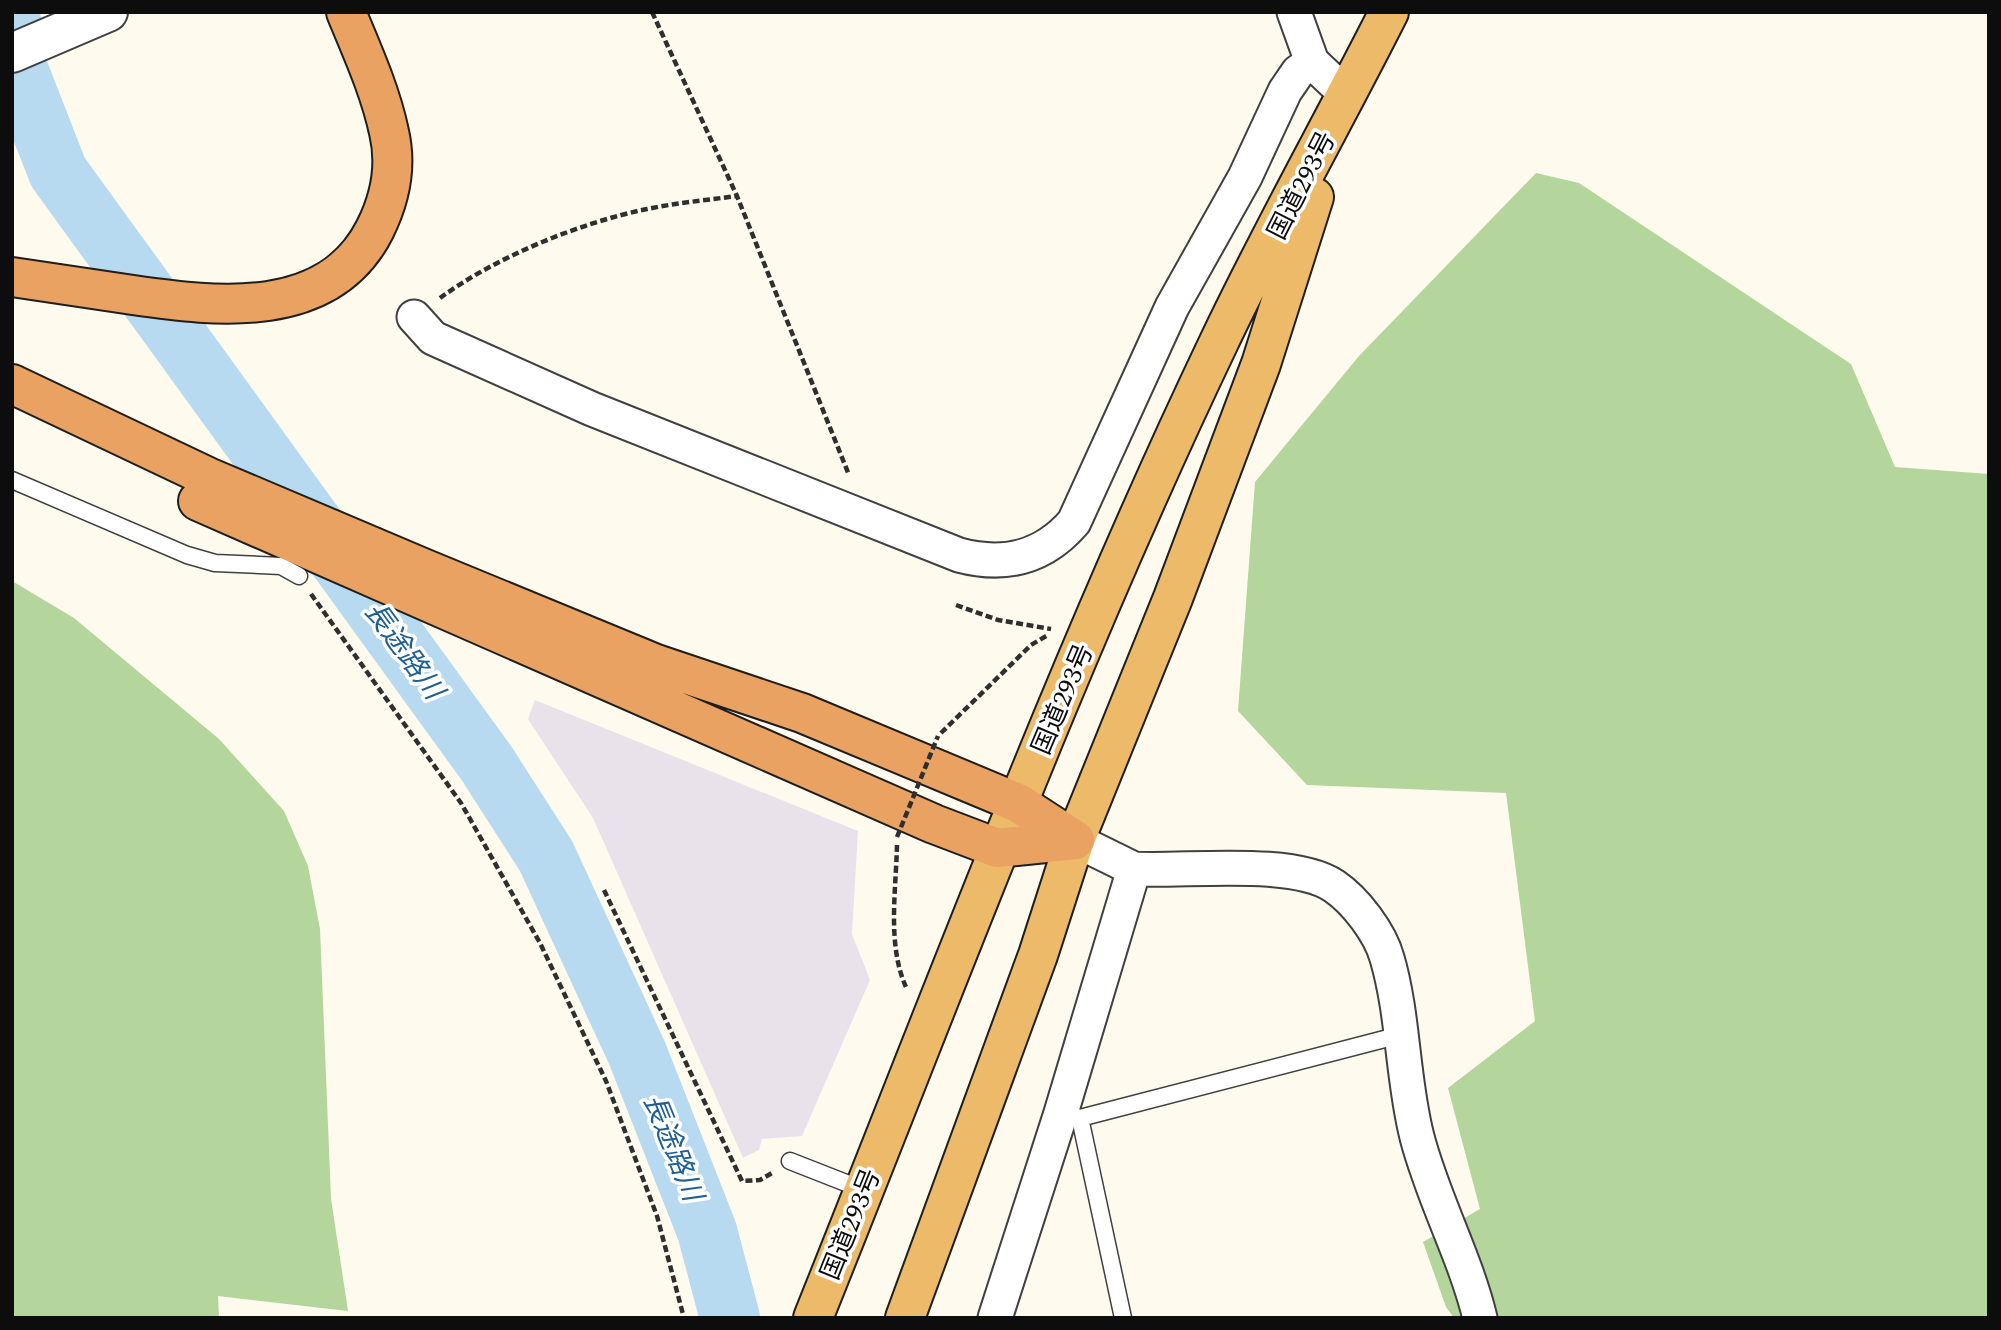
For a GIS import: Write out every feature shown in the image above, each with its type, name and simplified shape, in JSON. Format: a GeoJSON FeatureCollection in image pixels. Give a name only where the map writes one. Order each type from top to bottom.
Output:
{"type":"FeatureCollection","features":[{"type":"Feature","properties":{"kind":"highway"},"geometry":{"type":"LineString","coordinates":[[12,276],[190,304],[233,305],[267,303],[298,295],[326,282],[350,265],[368,243],[380,219],[389,195],[393,170],[390,134],[379,93],[346,12]]}},
{"type":"Feature","properties":{"kind":"highway","name":"国道293号"},"geometry":{"type":"LineString","coordinates":[[813,1318],[997,848],[1096,615],[1218,343],[1389,12]]}},
{"type":"Feature","properties":{"kind":"highway","name":"国道293号"},"geometry":{"type":"LineString","coordinates":[[905,1318],[1038,955],[1075,840],[1173,598],[1261,364],[1347,95]]}},
{"type":"Feature","properties":{"kind":"highway"},"geometry":{"type":"LineString","coordinates":[[12,384],[210,492]]}},
{"type":"Feature","properties":{"kind":"highway"},"geometry":{"type":"LineString","coordinates":[[12,414],[210,492],[425,585],[934,824],[997,848],[1075,840]]}},
{"type":"Feature","properties":{"kind":"highway"},"geometry":{"type":"LineString","coordinates":[[425,585],[803,713],[1018,803],[1075,840]]}},
{"type":"Feature","properties":{"kind":"street"},"geometry":{"type":"LineString","coordinates":[[27,47],[108,12]]}},
{"type":"Feature","properties":{"kind":"street"},"geometry":{"type":"LineString","coordinates":[[1294,12],[1312,62],[1347,95]]}},
{"type":"Feature","properties":{"kind":"street"},"geometry":{"type":"LineString","coordinates":[[414,317],[433,338],[592,408],[981,561],[1019,559],[1060,538],[1074,522],[1088,497],[1172,307],[1245,177],[1285,91],[1298,72],[1312,62]]}},
{"type":"Feature","properties":{"kind":"street"},"geometry":{"type":"LineString","coordinates":[[1075,840],[1134,869],[1180,872],[1223,868],[1309,876],[1334,886],[1362,914],[1387,957],[1423,1159],[1472,1287],[1480,1318]]}},
{"type":"Feature","properties":{"kind":"street"},"geometry":{"type":"LineString","coordinates":[[995,1318],[1071,1115],[1134,869]]}},
{"type":"Feature","properties":{"kind":"lane"},"geometry":{"type":"LineString","coordinates":[[12,480],[187,555],[215,563],[281,566],[299,576]]}},
{"type":"Feature","properties":{"kind":"lane"},"geometry":{"type":"LineString","coordinates":[[1123,1318],[1071,1115],[1400,1035]]}},
{"type":"Feature","properties":{"kind":"lane"},"geometry":{"type":"LineString","coordinates":[[790,1161],[864,1190]]}},
{"type":"Feature","properties":{"kind":"path"},"geometry":{"type":"LineString","coordinates":[[652,12],[737,196],[857,493],[861,513]]}},
{"type":"Feature","properties":{"kind":"path"},"geometry":{"type":"LineString","coordinates":[[414,317],[448,292],[496,265],[576,229],[646,209],[737,196]]}},
{"type":"Feature","properties":{"kind":"path"},"geometry":{"type":"LineString","coordinates":[[299,576],[461,803],[540,943],[610,1094],[657,1216],[684,1318]]}},
{"type":"Feature","properties":{"kind":"path"},"geometry":{"type":"LineString","coordinates":[[906,987],[898,969],[896,948],[897,837],[938,736],[1031,646],[1059,629],[999,620],[956,605]]}},
{"type":"Feature","properties":{"kind":"path"},"geometry":{"type":"LineString","coordinates":[[604,890],[742,1181],[760,1180],[790,1161]]}},
{"type":"Feature","properties":{"kind":"shaded area"},"geometry":{"type":"Polygon","coordinates":[[[535,700],[858,831],[852,934],[870,980],[802,1136],[762,1139],[759,1150],[743,1158],[593,818],[528,719],[535,700]]]}},
{"type":"Feature","properties":{"kind":"green space"},"geometry":{"type":"Polygon","coordinates":[[[1536,173],[1579,183],[1851,364],[1895,467],[1989,474],[1989,1318],[1454,1318],[1446,1307],[1423,1242],[1480,1209],[1448,1088],[1535,1021],[1506,793],[1307,785],[1238,711],[1255,482],[1359,356],[1536,173]]]}},
{"type":"Feature","properties":{"kind":"green space"},"geometry":{"type":"Polygon","coordinates":[[[12,581],[74,618],[219,739],[284,811],[308,866],[320,929],[331,1199],[348,1311],[218,1296],[219,1318],[12,1318],[12,581]]]}},
{"type":"Feature","properties":{"kind":"waterway","name":"長途路川"},"geometry":{"type":"LineString","coordinates":[[12,24],[16,64],[58,172],[487,764],[546,856],[637,1053],[707,1231],[730,1318]]}}]}
